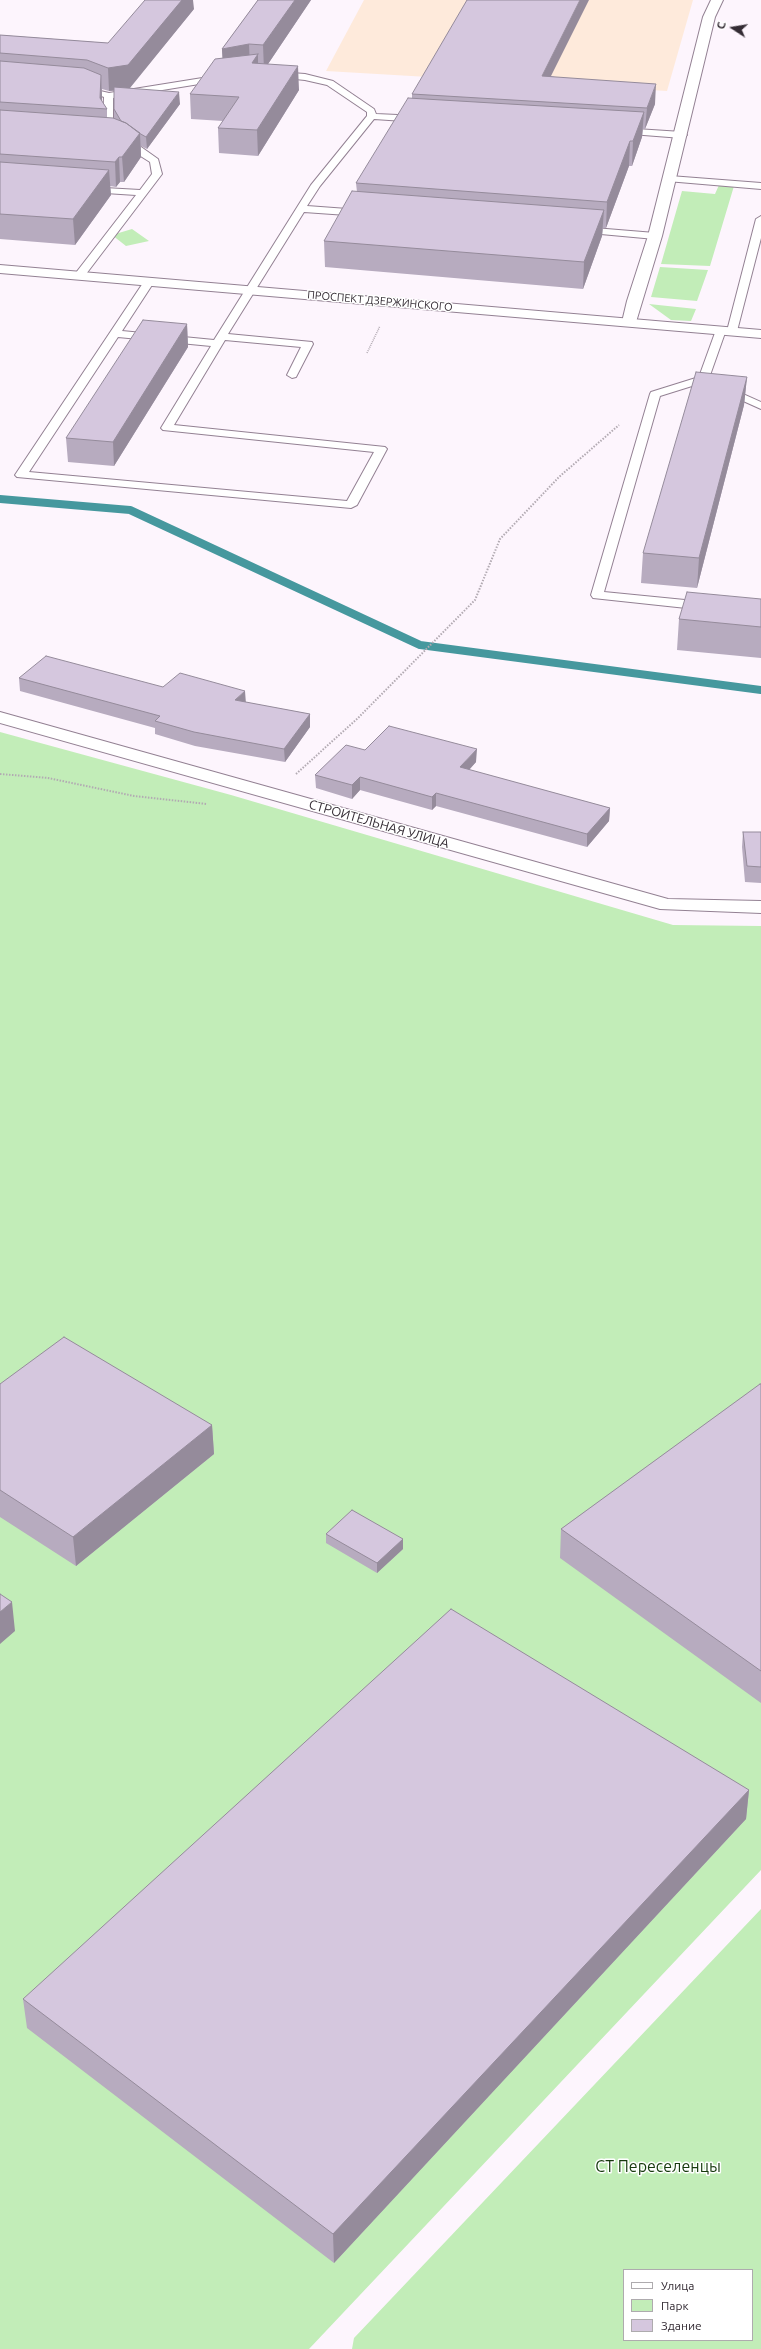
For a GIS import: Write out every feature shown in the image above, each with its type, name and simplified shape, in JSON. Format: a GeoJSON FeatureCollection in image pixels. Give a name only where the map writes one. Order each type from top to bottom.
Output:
{"type":"FeatureCollection","features":[{"type":"Feature","properties":{"kind":"street"},"geometry":{"type":"LineString","coordinates":[[629,322],[634,301],[655,236],[682,135],[709,17],[717,0]]}},
{"type":"Feature","properties":{"kind":"street","name":"ПРОСПЕКТ ДЗЕРЖИНСКОГО"},"geometry":{"type":"LineString","coordinates":[[0,269],[761,334]]}},
{"type":"Feature","properties":{"kind":"street","name":"СТРОИТЕЛЬНАЯ УЛИЦА"},"geometry":{"type":"LineString","coordinates":[[0,717],[667,905],[761,907]]}},
{"type":"Feature","properties":{"kind":"lane"},"geometry":{"type":"LineString","coordinates":[[265,74],[304,77],[330,83],[371,111],[372,116]]}},
{"type":"Feature","properties":{"kind":"lane"},"geometry":{"type":"LineString","coordinates":[[88,88],[108,96],[234,76]]}},
{"type":"Feature","properties":{"kind":"lane"},"geometry":{"type":"LineString","coordinates":[[108,96],[108,122],[117,138]]}},
{"type":"Feature","properties":{"kind":"lane"},"geometry":{"type":"LineString","coordinates":[[372,116],[428,119]]}},
{"type":"Feature","properties":{"kind":"lane"},"geometry":{"type":"LineString","coordinates":[[149,282],[20,475],[351,505],[381,448],[167,428],[248,290],[316,185],[372,116]]}},
{"type":"Feature","properties":{"kind":"lane"},"geometry":{"type":"LineString","coordinates":[[610,131],[682,135]]}},
{"type":"Feature","properties":{"kind":"lane"},"geometry":{"type":"LineString","coordinates":[[79,276],[157,174],[155,161],[130,144],[117,138],[102,137]]}},
{"type":"Feature","properties":{"kind":"lane"},"geometry":{"type":"LineString","coordinates":[[670,179],[761,186]]}},
{"type":"Feature","properties":{"kind":"lane"},"geometry":{"type":"LineString","coordinates":[[79,188],[142,193]]}},
{"type":"Feature","properties":{"kind":"lane"},"geometry":{"type":"LineString","coordinates":[[301,209],[372,214]]}},
{"type":"Feature","properties":{"kind":"lane"},"geometry":{"type":"LineString","coordinates":[[711,382],[758,243],[761,219]]}},
{"type":"Feature","properties":{"kind":"lane"},"geometry":{"type":"LineString","coordinates":[[569,229],[655,236]]}},
{"type":"Feature","properties":{"kind":"lane"},"geometry":{"type":"LineString","coordinates":[[115,334],[308,344],[292,375]]}},
{"type":"Feature","properties":{"kind":"lane"},"geometry":{"type":"LineString","coordinates":[[714,607],[597,594],[655,394],[711,382],[761,406]]}},
{"type":"Feature","properties":{"kind":"path"},"geometry":{"type":"LineString","coordinates":[[367,353],[382,322]]}},
{"type":"Feature","properties":{"kind":"path"},"geometry":{"type":"LineString","coordinates":[[273,794],[358,718],[475,600],[500,539],[558,477],[655,394]]}},
{"type":"Feature","properties":{"kind":"path"},"geometry":{"type":"LineString","coordinates":[[0,774],[48,778],[134,796],[219,806],[242,785]]}},
{"type":"Feature","properties":{"kind":"shaded area"},"geometry":{"type":"Polygon","coordinates":[[[364,0],[693,0],[667,91],[326,71],[364,0]]]}},
{"type":"Feature","properties":{"kind":"green space"},"geometry":{"type":"Polygon","coordinates":[[[719,185],[734,186],[710,266],[661,264],[682,191],[715,194],[719,185]]]}},
{"type":"Feature","properties":{"kind":"green space"},"geometry":{"type":"Polygon","coordinates":[[[132,229],[149,241],[126,246],[112,235],[132,229]]]}},
{"type":"Feature","properties":{"kind":"green space"},"geometry":{"type":"Polygon","coordinates":[[[660,267],[708,270],[697,301],[651,297],[660,267]]]}},
{"type":"Feature","properties":{"kind":"green space"},"geometry":{"type":"Polygon","coordinates":[[[649,304],[696,309],[691,321],[671,320],[649,304]]]}},
{"type":"Feature","properties":{"kind":"green space"},"geometry":{"type":"Polygon","coordinates":[[[0,732],[231,795],[673,925],[761,926],[761,1870],[309,2349],[0,2349],[0,732]]]}},
{"type":"Feature","properties":{"kind":"green space","name":"СТ Переселенцы"},"geometry":{"type":"Polygon","coordinates":[[[761,1909],[761,2349],[352,2349],[354,2338],[761,1909]]]}},
{"type":"Feature","properties":{"kind":"building"},"geometry":{"type":"Polygon","coordinates":[[[145,0],[182,0],[128,65],[108,68],[87,60],[0,53],[0,35],[108,43],[145,0]]]}},
{"type":"Feature","properties":{"kind":"building"},"geometry":{"type":"Polygon","coordinates":[[[258,0],[295,0],[263,45],[249,44],[222,49],[258,0]]]}},
{"type":"Feature","properties":{"kind":"building"},"geometry":{"type":"Polygon","coordinates":[[[467,0],[580,0],[542,76],[656,84],[647,108],[412,94],[467,0]]]}},
{"type":"Feature","properties":{"kind":"building"},"geometry":{"type":"Polygon","coordinates":[[[258,54],[252,63],[298,66],[257,130],[218,128],[239,97],[190,94],[215,59],[258,54]]]}},
{"type":"Feature","properties":{"kind":"building"},"geometry":{"type":"Polygon","coordinates":[[[0,61],[84,68],[101,75],[100,98],[107,109],[0,102],[0,61]]]}},
{"type":"Feature","properties":{"kind":"building"},"geometry":{"type":"Polygon","coordinates":[[[114,87],[179,92],[146,137],[121,121],[114,109],[114,87]]]}},
{"type":"Feature","properties":{"kind":"building"},"geometry":{"type":"Polygon","coordinates":[[[408,98],[644,112],[633,141],[630,141],[607,202],[356,183],[408,98]]]}},
{"type":"Feature","properties":{"kind":"building"},"geometry":{"type":"Polygon","coordinates":[[[0,110],[113,118],[126,123],[140,133],[122,157],[119,157],[115,162],[0,154],[0,110]]]}},
{"type":"Feature","properties":{"kind":"building"},"geometry":{"type":"Polygon","coordinates":[[[0,162],[109,170],[73,219],[0,214],[0,162]]]}},
{"type":"Feature","properties":{"kind":"building"},"geometry":{"type":"Polygon","coordinates":[[[352,191],[604,210],[584,262],[324,241],[352,191]]]}},
{"type":"Feature","properties":{"kind":"building"},"geometry":{"type":"Polygon","coordinates":[[[143,320],[187,324],[113,442],[66,438],[143,320]]]}},
{"type":"Feature","properties":{"kind":"building"},"geometry":{"type":"Polygon","coordinates":[[[696,372],[747,377],[699,558],[643,553],[696,372]]]}},
{"type":"Feature","properties":{"kind":"building"},"geometry":{"type":"Polygon","coordinates":[[[687,592],[761,599],[761,627],[679,619],[687,592]]]}},
{"type":"Feature","properties":{"kind":"building"},"geometry":{"type":"Polygon","coordinates":[[[46,656],[163,687],[180,673],[245,691],[235,700],[310,714],[284,749],[194,732],[155,721],[160,716],[19,678],[46,656]]]}},
{"type":"Feature","properties":{"kind":"building"},"geometry":{"type":"Polygon","coordinates":[[[389,726],[477,749],[460,767],[610,808],[587,834],[436,793],[432,797],[360,777],[352,785],[315,775],[346,745],[365,750],[389,726]]]}},
{"type":"Feature","properties":{"kind":"building"},"geometry":{"type":"Polygon","coordinates":[[[743,832],[761,832],[761,867],[747,866],[743,832]]]}},
{"type":"Feature","properties":{"kind":"building"},"geometry":{"type":"Polygon","coordinates":[[[64,1337],[212,1425],[73,1537],[0,1490],[0,1384],[64,1337]]]}},
{"type":"Feature","properties":{"kind":"building"},"geometry":{"type":"Polygon","coordinates":[[[761,1384],[761,1671],[561,1529],[761,1384]]]}},
{"type":"Feature","properties":{"kind":"building"},"geometry":{"type":"Polygon","coordinates":[[[352,1510],[403,1539],[377,1563],[326,1534],[352,1510]]]}},
{"type":"Feature","properties":{"kind":"building"},"geometry":{"type":"Polygon","coordinates":[[[0,1594],[12,1602],[0,1612],[0,1594]]]}},
{"type":"Feature","properties":{"kind":"building"},"geometry":{"type":"Polygon","coordinates":[[[451,1609],[749,1790],[333,2234],[23,1999],[451,1609]]]}},
{"type":"Feature","properties":{"kind":"waterway"},"geometry":{"type":"LineString","coordinates":[[0,499],[130,510],[420,645],[761,690]]}}]}
